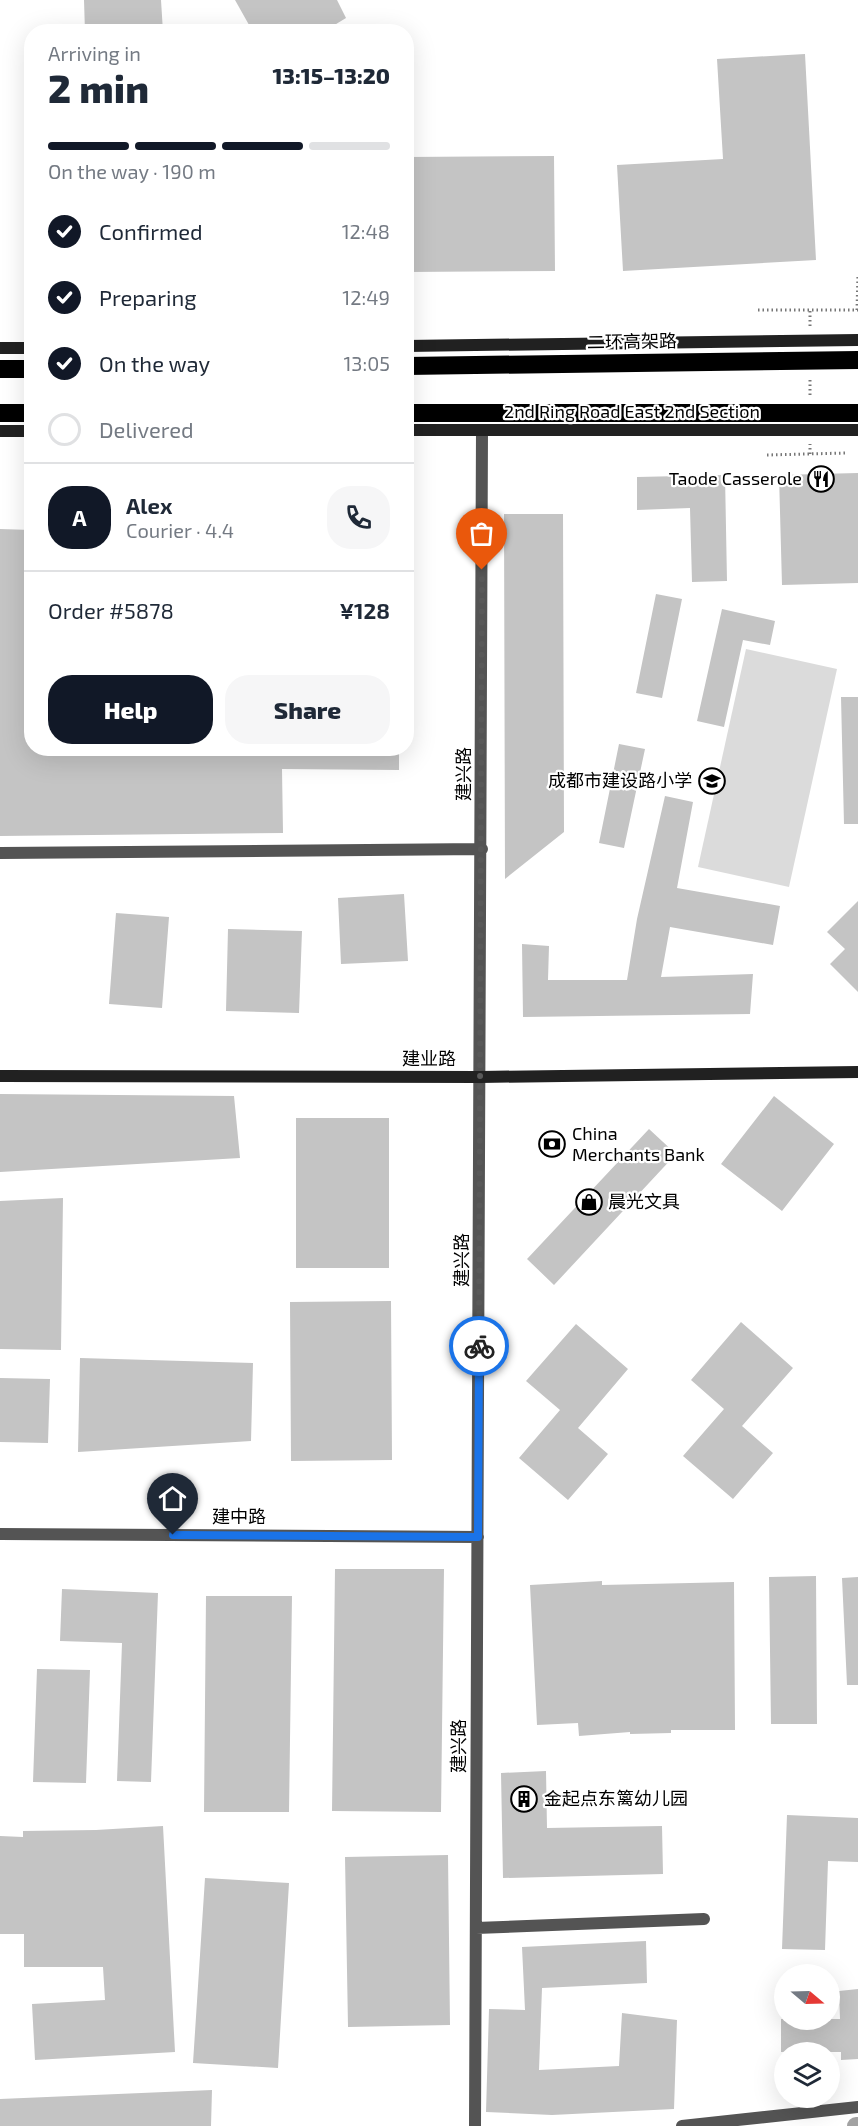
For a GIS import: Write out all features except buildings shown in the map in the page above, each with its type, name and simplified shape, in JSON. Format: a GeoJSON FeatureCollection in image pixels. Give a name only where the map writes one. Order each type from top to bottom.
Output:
{"type":"FeatureCollection","features":[{"type":"Feature","properties":{"kind":"highway","name":"二环高架路"},"geometry":{"type":"LineString","coordinates":[[414,366],[858,360]]}},
{"type":"Feature","properties":{"kind":"highway"},"geometry":{"type":"LineString","coordinates":[[0,369],[24,369]]}},
{"type":"Feature","properties":{"kind":"highway"},"geometry":{"type":"LineString","coordinates":[[0,413],[24,413]]}},
{"type":"Feature","properties":{"kind":"highway"},"geometry":{"type":"LineString","coordinates":[[414,413],[858,413]]}},
{"type":"Feature","properties":{"kind":"main road"},"geometry":{"type":"LineString","coordinates":[[414,346],[858,340]]}},
{"type":"Feature","properties":{"kind":"main road"},"geometry":{"type":"LineString","coordinates":[[0,348],[24,348]]}},
{"type":"Feature","properties":{"kind":"main road","name":"2nd Ring Road East 2nd Section"},"geometry":{"type":"LineString","coordinates":[[414,430],[858,430]]}},
{"type":"Feature","properties":{"kind":"main road"},"geometry":{"type":"LineString","coordinates":[[0,431],[24,431]]}},
{"type":"Feature","properties":{"kind":"main road","name":"建业路"},"geometry":{"type":"LineString","coordinates":[[0,1076],[480,1077],[858,1072]]}},
{"type":"Feature","properties":{"kind":"street","name":"建兴路"},"geometry":{"type":"LineString","coordinates":[[475,2126],[482,430]]}},
{"type":"Feature","properties":{"kind":"street"},"geometry":{"type":"LineString","coordinates":[[0,853],[482,849]]}},
{"type":"Feature","properties":{"kind":"street","name":"建中路"},"geometry":{"type":"LineString","coordinates":[[0,1534],[478,1537]]}},
{"type":"Feature","properties":{"kind":"street"},"geometry":{"type":"LineString","coordinates":[[476,1928],[704,1919]]}},
{"type":"Feature","properties":{"kind":"street"},"geometry":{"type":"LineString","coordinates":[[682,2126],[858,2107]]}},
{"type":"Feature","properties":{"kind":"path"},"geometry":{"type":"LineString","coordinates":[[857,310],[858,274]]}},
{"type":"Feature","properties":{"kind":"path"},"geometry":{"type":"LineString","coordinates":[[758,310],[810,310]]}},
{"type":"Feature","properties":{"kind":"path"},"geometry":{"type":"LineString","coordinates":[[767,455],[846,453]]}},
{"type":"Feature","properties":{"kind":"shaded area"},"geometry":{"type":"Polygon","coordinates":[[[746,649],[837,669],[789,887],[698,867],[746,649]]]}},
{"type":"Feature","properties":{"kind":"way so far"},"geometry":{"type":"LineString","coordinates":[[479,1346],[482,570]]}},
{"type":"Feature","properties":{"kind":"place","name":"Taode Casserole"},"geometry":{"type":"Point","coordinates":[821,479]}},
{"type":"Feature","properties":{"kind":"place","name":"成都市建设路小学"},"geometry":{"type":"Point","coordinates":[712,781]}},
{"type":"Feature","properties":{"kind":"place","name":"China Merchants Bank"},"geometry":{"type":"Point","coordinates":[552,1144]}},
{"type":"Feature","properties":{"kind":"place","name":"晨光文具"},"geometry":{"type":"Point","coordinates":[589,1202]}},
{"type":"Feature","properties":{"kind":"place","name":"金起点东篱幼儿园"},"geometry":{"type":"Point","coordinates":[524,1799]}},
{"type":"Feature","properties":{"kind":"route"},"geometry":{"type":"LineString","coordinates":[[173,1535],[478,1537],[479,1346]]}}]}
